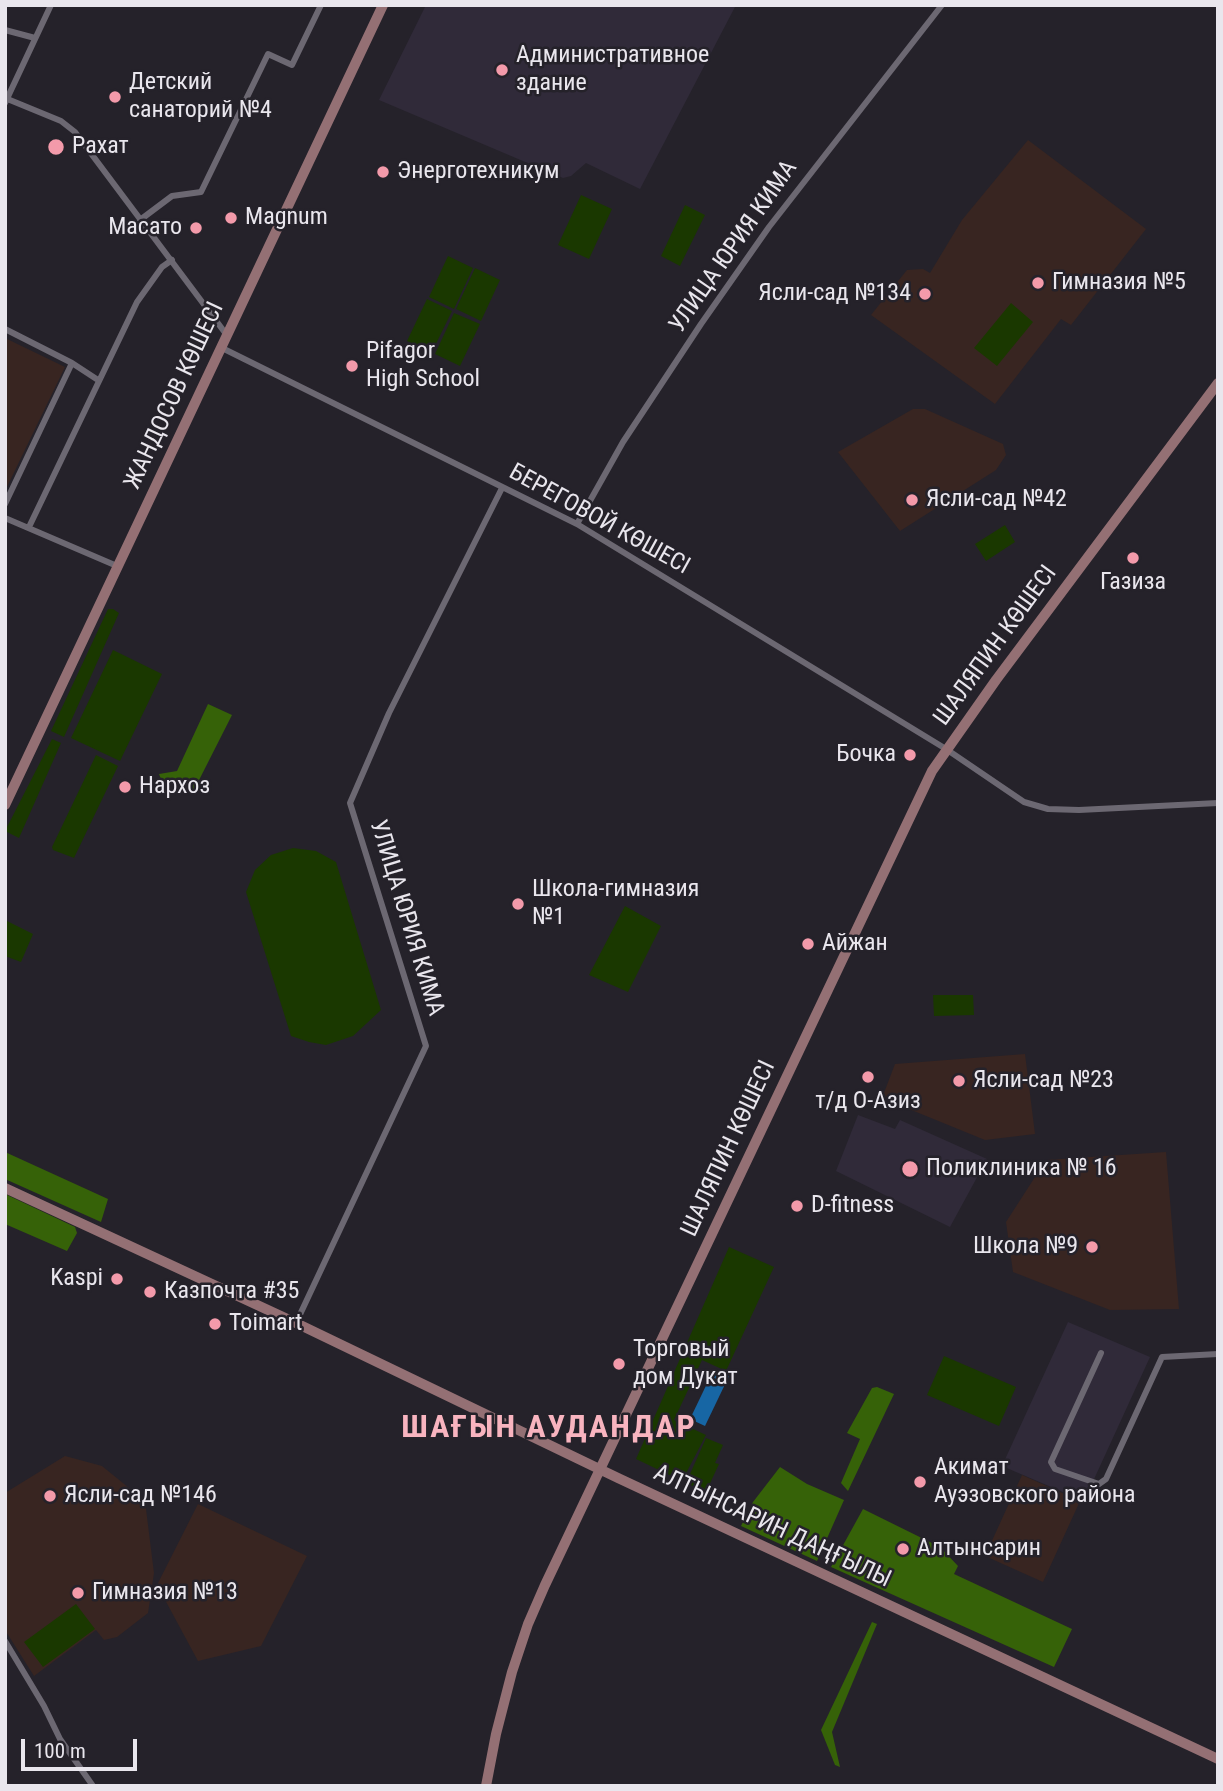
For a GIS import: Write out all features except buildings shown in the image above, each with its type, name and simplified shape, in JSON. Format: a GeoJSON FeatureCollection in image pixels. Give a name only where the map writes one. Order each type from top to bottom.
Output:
{"type":"FeatureCollection","features":[{"type":"Feature","properties":{"kind":"main road","name":"ЖАНДОСОВ КӨШЕСІ"},"geometry":{"type":"LineString","coordinates":[[5,805],[383,5]]}},
{"type":"Feature","properties":{"kind":"main road","name":"ШАЛЯПИН КӨШЕСІ"},"geometry":{"type":"LineString","coordinates":[[486,1786],[505,1698],[528,1624],[924,786],[946,749],[1218,383]]}},
{"type":"Feature","properties":{"kind":"main road","name":"АЛТЫНСАРИН ДАҢҒЫЛЫ"},"geometry":{"type":"LineString","coordinates":[[5,1188],[1218,1759]]}},
{"type":"Feature","properties":{"kind":"street"},"geometry":{"type":"LineString","coordinates":[[51,5],[6,100],[61,121],[70,128],[226,334]]}},
{"type":"Feature","properties":{"kind":"street"},"geometry":{"type":"LineString","coordinates":[[140,220],[172,196],[201,192],[268,54],[292,65],[321,5]]}},
{"type":"Feature","properties":{"kind":"street","name":"УЛИЦА ЮРИЯ КИМА"},"geometry":{"type":"LineString","coordinates":[[577,524],[623,442],[769,227],[942,5]]}},
{"type":"Feature","properties":{"kind":"street"},"geometry":{"type":"LineString","coordinates":[[5,30],[35,38]]}},
{"type":"Feature","properties":{"kind":"street"},"geometry":{"type":"LineString","coordinates":[[29,527],[137,302],[162,267],[172,260]]}},
{"type":"Feature","properties":{"kind":"street"},"geometry":{"type":"LineString","coordinates":[[5,329],[72,363],[98,380]]}},
{"type":"Feature","properties":{"kind":"street","name":"БЕРЕГОВОЙ КӨШЕСІ"},"geometry":{"type":"LineString","coordinates":[[220,347],[577,524],[946,749],[1024,802],[1048,809],[1079,810],[1218,803]]}},
{"type":"Feature","properties":{"kind":"street"},"geometry":{"type":"LineString","coordinates":[[5,504],[72,363]]}},
{"type":"Feature","properties":{"kind":"street","name":"УЛИЦА ЮРИЯ КИМА"},"geometry":{"type":"LineString","coordinates":[[296,1323],[426,1046],[350,803],[389,713],[502,488]]}},
{"type":"Feature","properties":{"kind":"street"},"geometry":{"type":"LineString","coordinates":[[5,518],[117,566]]}},
{"type":"Feature","properties":{"kind":"street"},"geometry":{"type":"LineString","coordinates":[[1101,1353],[1051,1462],[1055,1469],[1098,1484],[1106,1479],[1162,1357],[1218,1354]]}},
{"type":"Feature","properties":{"kind":"street"},"geometry":{"type":"LineString","coordinates":[[5,1641],[44,1706],[60,1739],[93,1786]]}},
{"type":"Feature","properties":{"kind":"shaded area"},"geometry":{"type":"Polygon","coordinates":[[[426,5],[736,5],[640,189],[586,163],[571,176],[563,178],[379,100],[426,5]]]}},
{"type":"Feature","properties":{"kind":"shaded area","name":"Гимназия №5"},"geometry":{"type":"Polygon","coordinates":[[[1028,140],[1146,229],[1071,325],[1061,319],[995,404],[871,315],[907,270],[923,269],[930,273],[962,220],[1028,140]]]}},
{"type":"Feature","properties":{"kind":"shaded area"},"geometry":{"type":"Polygon","coordinates":[[[5,338],[65,367],[5,491],[5,338]]]}},
{"type":"Feature","properties":{"kind":"shaded area","name":"Ясли-сад №42"},"geometry":{"type":"Polygon","coordinates":[[[913,409],[925,409],[1003,444],[1006,455],[996,470],[900,531],[838,452],[913,409]]]}},
{"type":"Feature","properties":{"kind":"shaded area","name":"Ясли-сад №23"},"geometry":{"type":"Polygon","coordinates":[[[1025,1054],[1035,1134],[985,1140],[882,1098],[895,1064],[1025,1054]]]}},
{"type":"Feature","properties":{"kind":"shaded area","name":"Поликлиника № 16"},"geometry":{"type":"Polygon","coordinates":[[[858,1115],[895,1129],[900,1120],[987,1159],[950,1227],[836,1171],[858,1115]]]}},
{"type":"Feature","properties":{"kind":"shaded area","name":"Школа №9"},"geometry":{"type":"Polygon","coordinates":[[[1166,1152],[1179,1309],[1110,1310],[1013,1272],[1006,1222],[1046,1160],[1166,1152]]]}},
{"type":"Feature","properties":{"kind":"shaded area"},"geometry":{"type":"Polygon","coordinates":[[[1068,1322],[1150,1357],[1084,1501],[1002,1466],[1068,1322]]]}},
{"type":"Feature","properties":{"kind":"shaded area","name":"Гимназия №13"},"geometry":{"type":"Polygon","coordinates":[[[65,1456],[102,1466],[145,1501],[154,1573],[148,1613],[117,1637],[104,1640],[96,1630],[34,1676],[5,1630],[5,1493],[65,1456]]]}},
{"type":"Feature","properties":{"kind":"shaded area"},"geometry":{"type":"Polygon","coordinates":[[[1022,1475],[1080,1501],[1043,1582],[985,1556],[1022,1475]]]}},
{"type":"Feature","properties":{"kind":"shaded area"},"geometry":{"type":"Polygon","coordinates":[[[198,1504],[307,1556],[261,1646],[198,1661],[157,1585],[198,1504]]]}},
{"type":"Feature","properties":{"kind":"green space"},"geometry":{"type":"Polygon","coordinates":[[[581,195],[612,209],[589,259],[558,245],[581,195]]]}},
{"type":"Feature","properties":{"kind":"green space"},"geometry":{"type":"Polygon","coordinates":[[[685,205],[705,215],[680,266],[661,256],[685,205]]]}},
{"type":"Feature","properties":{"kind":"green space"},"geometry":{"type":"Polygon","coordinates":[[[448,256],[473,268],[454,309],[429,297],[448,256]]]}},
{"type":"Feature","properties":{"kind":"green space"},"geometry":{"type":"Polygon","coordinates":[[[475,268],[500,280],[481,321],[456,309],[475,268]]]}},
{"type":"Feature","properties":{"kind":"green space"},"geometry":{"type":"Polygon","coordinates":[[[427,299],[452,311],[432,352],[407,341],[427,299]]]}},
{"type":"Feature","properties":{"kind":"green space"},"geometry":{"type":"Polygon","coordinates":[[[1011,303],[1033,322],[997,366],[974,348],[1011,303]]]}},
{"type":"Feature","properties":{"kind":"green space"},"geometry":{"type":"Polygon","coordinates":[[[454,313],[480,324],[460,366],[435,354],[454,313]]]}},
{"type":"Feature","properties":{"kind":"green space"},"geometry":{"type":"Polygon","coordinates":[[[1005,525],[1015,542],[986,561],[975,544],[1005,525]]]}},
{"type":"Feature","properties":{"kind":"green space"},"geometry":{"type":"Polygon","coordinates":[[[108,609],[119,613],[64,737],[51,731],[108,609]]]}},
{"type":"Feature","properties":{"kind":"green space"},"geometry":{"type":"Polygon","coordinates":[[[113,650],[162,674],[120,761],[71,738],[113,650]]]}},
{"type":"Feature","properties":{"kind":"green space"},"geometry":{"type":"Polygon","coordinates":[[[208,704],[232,715],[194,790],[187,792],[163,785],[159,774],[177,771],[208,704]]]}},
{"type":"Feature","properties":{"kind":"green space"},"geometry":{"type":"Polygon","coordinates":[[[52,739],[61,743],[19,838],[5,831],[52,739]]]}},
{"type":"Feature","properties":{"kind":"green space"},"geometry":{"type":"Polygon","coordinates":[[[96,755],[118,766],[74,858],[53,850],[52,847],[96,755]]]}},
{"type":"Feature","properties":{"kind":"green space"},"geometry":{"type":"Polygon","coordinates":[[[293,848],[316,851],[336,862],[381,1010],[353,1036],[326,1045],[291,1036],[246,892],[255,870],[271,855],[293,848]]]}},
{"type":"Feature","properties":{"kind":"green space"},"geometry":{"type":"Polygon","coordinates":[[[625,906],[661,926],[628,992],[589,975],[625,906]]]}},
{"type":"Feature","properties":{"kind":"green space"},"geometry":{"type":"Polygon","coordinates":[[[5,920],[33,934],[21,962],[5,956],[5,920]]]}},
{"type":"Feature","properties":{"kind":"green space"},"geometry":{"type":"Polygon","coordinates":[[[933,995],[973,995],[974,1015],[934,1016],[933,995]]]}},
{"type":"Feature","properties":{"kind":"green space"},"geometry":{"type":"Polygon","coordinates":[[[5,1152],[108,1199],[101,1222],[5,1179],[5,1152]]]}},
{"type":"Feature","properties":{"kind":"green space"},"geometry":{"type":"Polygon","coordinates":[[[5,1194],[75,1227],[77,1233],[67,1251],[5,1224],[5,1194]]]}},
{"type":"Feature","properties":{"kind":"green space"},"geometry":{"type":"Polygon","coordinates":[[[729,1247],[774,1267],[726,1371],[702,1360],[674,1420],[706,1435],[682,1481],[636,1459],[729,1247]]]}},
{"type":"Feature","properties":{"kind":"green space"},"geometry":{"type":"Polygon","coordinates":[[[944,1356],[1016,1387],[999,1426],[927,1395],[944,1356]]]}},
{"type":"Feature","properties":{"kind":"green space"},"geometry":{"type":"Polygon","coordinates":[[[877,1387],[894,1394],[848,1491],[841,1483],[860,1439],[847,1433],[872,1388],[877,1387]]]}},
{"type":"Feature","properties":{"kind":"green space"},"geometry":{"type":"Polygon","coordinates":[[[706,1438],[723,1445],[715,1463],[719,1464],[706,1492],[686,1483],[706,1438]]]}},
{"type":"Feature","properties":{"kind":"green space"},"geometry":{"type":"Polygon","coordinates":[[[780,1467],[807,1484],[844,1500],[817,1561],[741,1526],[753,1502],[780,1467]]]}},
{"type":"Feature","properties":{"kind":"green space"},"geometry":{"type":"Polygon","coordinates":[[[863,1509],[940,1547],[958,1566],[954,1574],[1072,1629],[1054,1667],[831,1567],[863,1509]]]}},
{"type":"Feature","properties":{"kind":"green space"},"geometry":{"type":"Polygon","coordinates":[[[76,1604],[95,1629],[43,1667],[24,1642],[76,1604]]]}},
{"type":"Feature","properties":{"kind":"green space"},"geometry":{"type":"Polygon","coordinates":[[[872,1622],[877,1624],[832,1732],[840,1767],[835,1765],[821,1730],[872,1622]]]}},
{"type":"Feature","properties":{"kind":"water"},"geometry":{"type":"Polygon","coordinates":[[[714,1369],[729,1376],[705,1426],[690,1419],[714,1369]]]}},
{"type":"Feature","properties":{"kind":"place","name":"Административное здание"},"geometry":{"type":"Point","coordinates":[502,70]}},
{"type":"Feature","properties":{"kind":"place","name":"Детский санаторий №4"},"geometry":{"type":"Point","coordinates":[115,97]}},
{"type":"Feature","properties":{"kind":"place","name":"Рахат"},"geometry":{"type":"Point","coordinates":[56,147]}},
{"type":"Feature","properties":{"kind":"place","name":"Энерготехникум"},"geometry":{"type":"Point","coordinates":[383,172]}},
{"type":"Feature","properties":{"kind":"place","name":"Magnum"},"geometry":{"type":"Point","coordinates":[231,218]}},
{"type":"Feature","properties":{"kind":"place","name":"Масато"},"geometry":{"type":"Point","coordinates":[196,228]}},
{"type":"Feature","properties":{"kind":"place","name":"Гимназия №5"},"geometry":{"type":"Point","coordinates":[1038,283]}},
{"type":"Feature","properties":{"kind":"place","name":"Ясли-сад №134"},"geometry":{"type":"Point","coordinates":[925,294]}},
{"type":"Feature","properties":{"kind":"place","name":"Pifagor High School"},"geometry":{"type":"Point","coordinates":[352,366]}},
{"type":"Feature","properties":{"kind":"place","name":"Ясли-сад №42"},"geometry":{"type":"Point","coordinates":[912,500]}},
{"type":"Feature","properties":{"kind":"place","name":"Газиза"},"geometry":{"type":"Point","coordinates":[1133,558]}},
{"type":"Feature","properties":{"kind":"place","name":"Бочка"},"geometry":{"type":"Point","coordinates":[910,755]}},
{"type":"Feature","properties":{"kind":"place","name":"Нархоз"},"geometry":{"type":"Point","coordinates":[125,787]}},
{"type":"Feature","properties":{"kind":"place","name":"Школа-гимназия №1"},"geometry":{"type":"Point","coordinates":[518,904]}},
{"type":"Feature","properties":{"kind":"place","name":"Айжан"},"geometry":{"type":"Point","coordinates":[808,944]}},
{"type":"Feature","properties":{"kind":"place","name":"т/д О-Азиз"},"geometry":{"type":"Point","coordinates":[868,1077]}},
{"type":"Feature","properties":{"kind":"place","name":"Ясли-сад №23"},"geometry":{"type":"Point","coordinates":[959,1081]}},
{"type":"Feature","properties":{"kind":"place","name":"Поликлиника № 16"},"geometry":{"type":"Point","coordinates":[910,1169]}},
{"type":"Feature","properties":{"kind":"place","name":"D-fitness"},"geometry":{"type":"Point","coordinates":[797,1206]}},
{"type":"Feature","properties":{"kind":"place","name":"Школа №9"},"geometry":{"type":"Point","coordinates":[1092,1247]}},
{"type":"Feature","properties":{"kind":"place","name":"Kaspi"},"geometry":{"type":"Point","coordinates":[117,1279]}},
{"type":"Feature","properties":{"kind":"place","name":"Казпочта #35"},"geometry":{"type":"Point","coordinates":[150,1292]}},
{"type":"Feature","properties":{"kind":"place","name":"Toimart"},"geometry":{"type":"Point","coordinates":[215,1324]}},
{"type":"Feature","properties":{"kind":"place","name":"Торговый дом Дукат"},"geometry":{"type":"Point","coordinates":[619,1364]}},
{"type":"Feature","properties":{"kind":"place","name":"Акимат Ауэзовского района"},"geometry":{"type":"Point","coordinates":[920,1482]}},
{"type":"Feature","properties":{"kind":"place","name":"Ясли-сад №146"},"geometry":{"type":"Point","coordinates":[50,1496]}},
{"type":"Feature","properties":{"kind":"place","name":"Алтынсарин"},"geometry":{"type":"Point","coordinates":[903,1549]}},
{"type":"Feature","properties":{"kind":"place","name":"Гимназия №13"},"geometry":{"type":"Point","coordinates":[78,1593]}},
{"type":"Feature","properties":{"kind":"district","name":"ШАҒЫН АУДАНДАР"},"geometry":{"type":"Point","coordinates":[549,1429]}}]}
